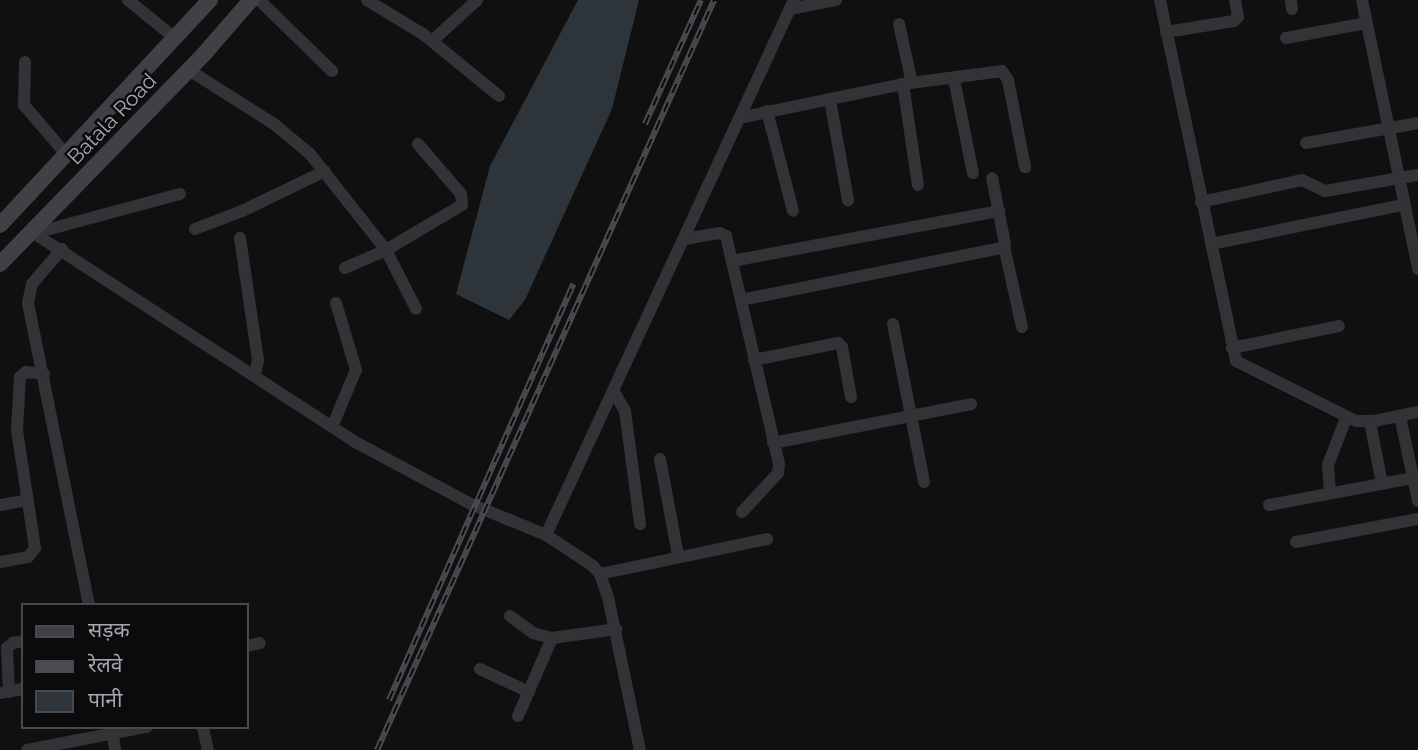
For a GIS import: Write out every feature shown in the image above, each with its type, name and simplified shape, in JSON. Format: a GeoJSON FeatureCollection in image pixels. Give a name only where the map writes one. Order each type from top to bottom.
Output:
{"type":"FeatureCollection","features":[{"type":"Feature","properties":{"kind":"main road","name":"Batala Road"},"geometry":{"type":"LineString","coordinates":[[0,225],[210,0]]}},
{"type":"Feature","properties":{"kind":"main road","name":"Batala Road"},"geometry":{"type":"LineString","coordinates":[[2,260],[34,233],[189,70],[251,0]]}},
{"type":"Feature","properties":{"kind":"street"},"geometry":{"type":"LineString","coordinates":[[128,0],[176,39]]}},
{"type":"Feature","properties":{"kind":"street"},"geometry":{"type":"LineString","coordinates":[[259,0],[332,71]]}},
{"type":"Feature","properties":{"kind":"street"},"geometry":{"type":"LineString","coordinates":[[367,0],[432,41],[499,96]]}},
{"type":"Feature","properties":{"kind":"street"},"geometry":{"type":"LineString","coordinates":[[432,41],[477,0]]}},
{"type":"Feature","properties":{"kind":"street"},"geometry":{"type":"LineString","coordinates":[[546,535],[792,5],[836,0]]}},
{"type":"Feature","properties":{"kind":"street"},"geometry":{"type":"LineString","coordinates":[[1160,0],[1232,348],[1240,366],[1346,418],[1370,422],[1418,412]]}},
{"type":"Feature","properties":{"kind":"street"},"geometry":{"type":"LineString","coordinates":[[1166,32],[1234,20],[1238,17],[1235,0]]}},
{"type":"Feature","properties":{"kind":"street"},"geometry":{"type":"LineString","coordinates":[[1362,0],[1418,269]]}},
{"type":"Feature","properties":{"kind":"street"},"geometry":{"type":"LineString","coordinates":[[1286,37],[1366,23]]}},
{"type":"Feature","properties":{"kind":"street"},"geometry":{"type":"LineString","coordinates":[[900,24],[918,185]]}},
{"type":"Feature","properties":{"kind":"street"},"geometry":{"type":"LineString","coordinates":[[25,62],[23,100],[27,111],[65,153]]}},
{"type":"Feature","properties":{"kind":"street"},"geometry":{"type":"LineString","coordinates":[[189,70],[274,124],[325,171],[386,250],[416,309]]}},
{"type":"Feature","properties":{"kind":"street"},"geometry":{"type":"LineString","coordinates":[[739,118],[908,83],[1005,72],[1025,167]]}},
{"type":"Feature","properties":{"kind":"street"},"geometry":{"type":"LineString","coordinates":[[954,79],[973,173]]}},
{"type":"Feature","properties":{"kind":"street"},"geometry":{"type":"LineString","coordinates":[[830,100],[848,200]]}},
{"type":"Feature","properties":{"kind":"street"},"geometry":{"type":"LineString","coordinates":[[767,111],[793,211]]}},
{"type":"Feature","properties":{"kind":"street"},"geometry":{"type":"LineString","coordinates":[[1306,143],[1418,124]]}},
{"type":"Feature","properties":{"kind":"street"},"geometry":{"type":"LineString","coordinates":[[345,268],[386,250],[461,205],[461,194],[418,144]]}},
{"type":"Feature","properties":{"kind":"street"},"geometry":{"type":"LineString","coordinates":[[195,229],[242,211],[325,171]]}},
{"type":"Feature","properties":{"kind":"street"},"geometry":{"type":"LineString","coordinates":[[1201,202],[1302,180],[1312,183],[1321,191],[1418,175]]}},
{"type":"Feature","properties":{"kind":"street"},"geometry":{"type":"LineString","coordinates":[[992,178],[1022,327]]}},
{"type":"Feature","properties":{"kind":"street"},"geometry":{"type":"LineString","coordinates":[[34,233],[180,194]]}},
{"type":"Feature","properties":{"kind":"street"},"geometry":{"type":"LineString","coordinates":[[1211,244],[1404,205]]}},
{"type":"Feature","properties":{"kind":"street"},"geometry":{"type":"LineString","coordinates":[[732,261],[999,211]]}},
{"type":"Feature","properties":{"kind":"street"},"geometry":{"type":"LineString","coordinates":[[34,233],[332,427],[473,505],[546,535],[593,566],[600,574],[616,629],[640,750]]}},
{"type":"Feature","properties":{"kind":"street"},"geometry":{"type":"LineString","coordinates":[[685,239],[723,234],[732,261],[779,464],[778,473],[742,512]]}},
{"type":"Feature","properties":{"kind":"street"},"geometry":{"type":"LineString","coordinates":[[240,238],[258,360],[255,376]]}},
{"type":"Feature","properties":{"kind":"street"},"geometry":{"type":"LineString","coordinates":[[741,300],[1004,246]]}},
{"type":"Feature","properties":{"kind":"street"},"geometry":{"type":"LineString","coordinates":[[62,249],[32,284],[28,294],[89,603]]}},
{"type":"Feature","properties":{"kind":"street"},"geometry":{"type":"LineString","coordinates":[[332,427],[356,370],[336,303]]}},
{"type":"Feature","properties":{"kind":"street"},"geometry":{"type":"LineString","coordinates":[[893,324],[924,482]]}},
{"type":"Feature","properties":{"kind":"street"},"geometry":{"type":"LineString","coordinates":[[1232,348],[1339,326]]}},
{"type":"Feature","properties":{"kind":"street"},"geometry":{"type":"LineString","coordinates":[[754,360],[838,343],[842,347],[851,397]]}},
{"type":"Feature","properties":{"kind":"street"},"geometry":{"type":"LineString","coordinates":[[0,562],[28,556],[35,548],[17,437],[20,377],[26,372],[44,374]]}},
{"type":"Feature","properties":{"kind":"street"},"geometry":{"type":"LineString","coordinates":[[614,392],[625,411],[640,524]]}},
{"type":"Feature","properties":{"kind":"street"},"geometry":{"type":"LineString","coordinates":[[773,443],[971,404]]}},
{"type":"Feature","properties":{"kind":"street"},"geometry":{"type":"LineString","coordinates":[[1400,416],[1418,501]]}},
{"type":"Feature","properties":{"kind":"street"},"geometry":{"type":"LineString","coordinates":[[1330,493],[1328,465],[1346,418]]}},
{"type":"Feature","properties":{"kind":"street"},"geometry":{"type":"LineString","coordinates":[[1370,422],[1382,484]]}},
{"type":"Feature","properties":{"kind":"street"},"geometry":{"type":"LineString","coordinates":[[660,459],[678,555]]}},
{"type":"Feature","properties":{"kind":"street"},"geometry":{"type":"LineString","coordinates":[[1269,505],[1413,478]]}},
{"type":"Feature","properties":{"kind":"street"},"geometry":{"type":"LineString","coordinates":[[0,505],[27,500]]}},
{"type":"Feature","properties":{"kind":"street"},"geometry":{"type":"LineString","coordinates":[[1296,542],[1418,519]]}},
{"type":"Feature","properties":{"kind":"street"},"geometry":{"type":"LineString","coordinates":[[600,574],[678,555],[766,539]]}},
{"type":"Feature","properties":{"kind":"street"},"geometry":{"type":"LineString","coordinates":[[510,616],[533,633],[552,638],[616,629]]}},
{"type":"Feature","properties":{"kind":"street"},"geometry":{"type":"LineString","coordinates":[[518,716],[552,638]]}},
{"type":"Feature","properties":{"kind":"street"},"geometry":{"type":"LineString","coordinates":[[4,645],[4,692]]}},
{"type":"Feature","properties":{"kind":"street"},"geometry":{"type":"LineString","coordinates":[[480,669],[529,692]]}},
{"type":"Feature","properties":{"kind":"street"},"geometry":{"type":"LineString","coordinates":[[203,729],[208,750]]}},
{"type":"Feature","properties":{"kind":"street"},"geometry":{"type":"LineString","coordinates":[[27,750],[113,731],[116,750]]}},
{"type":"Feature","properties":{"kind":"water"},"geometry":{"type":"Polygon","coordinates":[[[578,0],[639,0],[612,109],[525,300],[509,320],[456,294],[490,166],[578,0]]]}},
{"type":"Feature","properties":{"kind":"railway"},"geometry":{"type":"LineString","coordinates":[[645,124],[701,0]]}},
{"type":"Feature","properties":{"kind":"railway"},"geometry":{"type":"LineString","coordinates":[[377,750],[714,0]]}},
{"type":"Feature","properties":{"kind":"railway"},"geometry":{"type":"LineString","coordinates":[[389,700],[573,284]]}}]}
